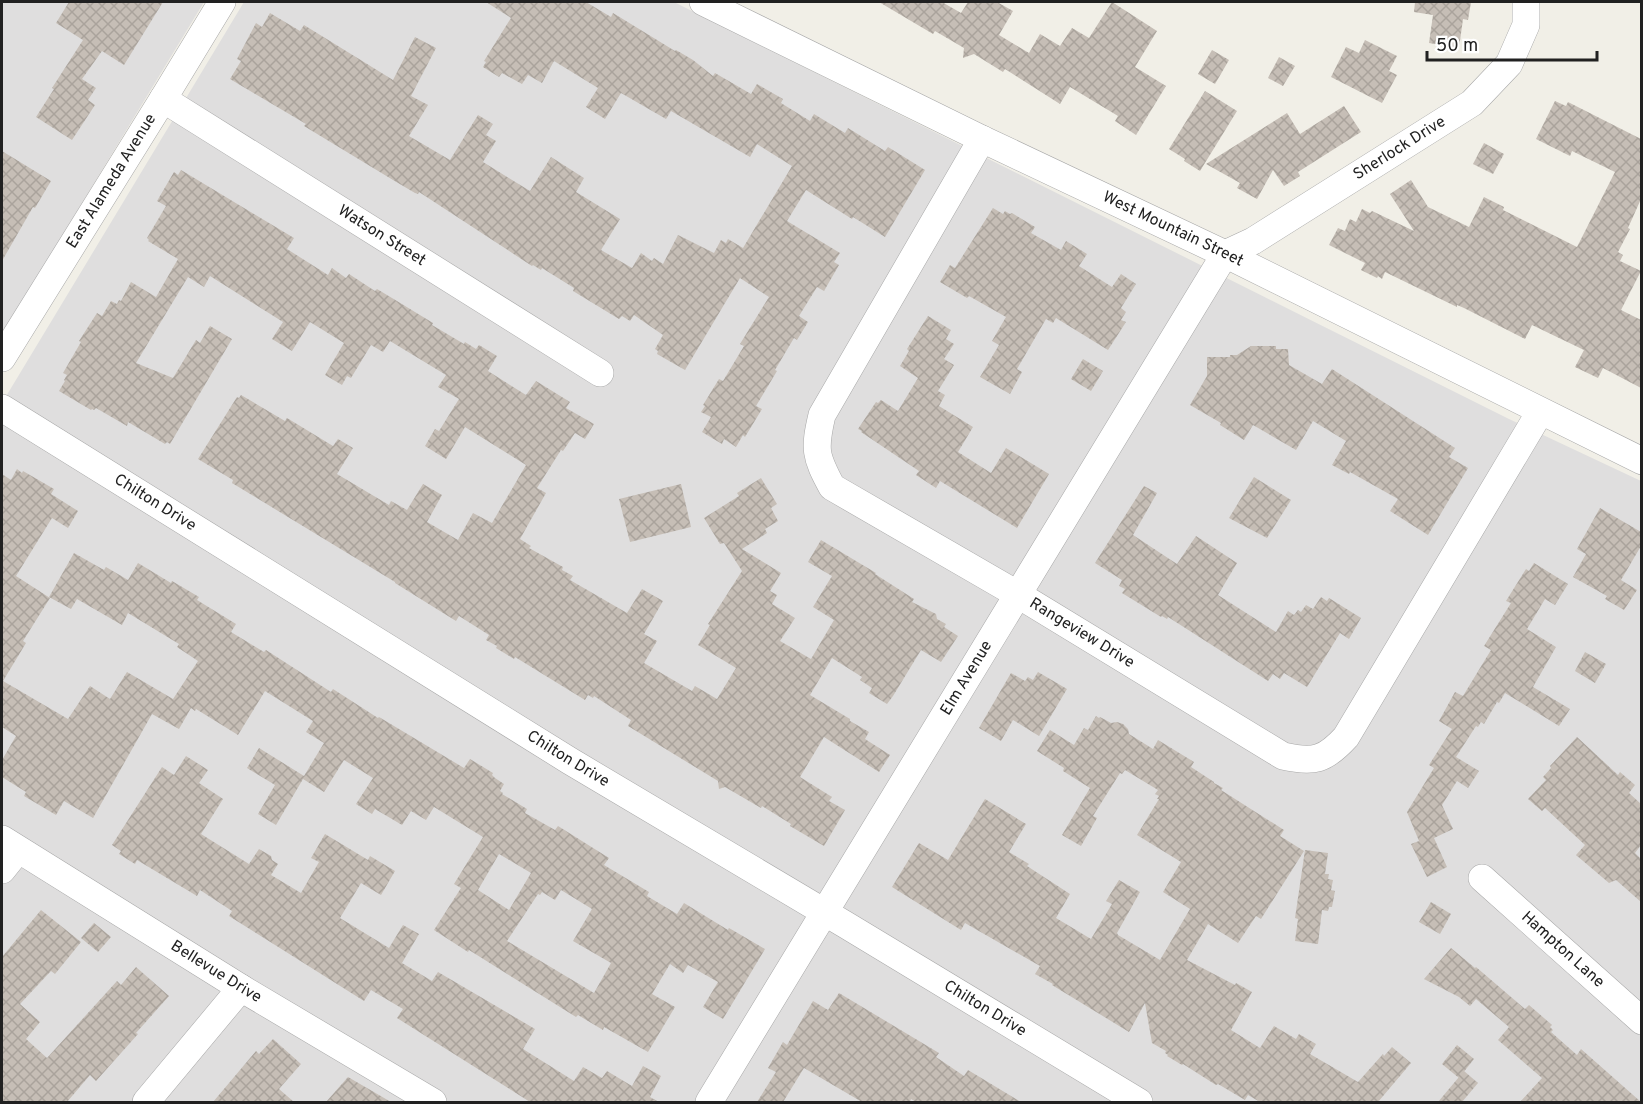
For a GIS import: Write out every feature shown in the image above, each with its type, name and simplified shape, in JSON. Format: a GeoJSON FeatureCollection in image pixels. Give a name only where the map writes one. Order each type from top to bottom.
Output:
{"type":"FeatureCollection","features":[{"type":"Feature","properties":{"kind":"street","name":"East Alameda Avenue"},"geometry":{"type":"LineString","coordinates":[[2,358],[222,2]]}},
{"type":"Feature","properties":{"kind":"street","name":"West Mountain Street"},"geometry":{"type":"LineString","coordinates":[[703,2],[982,139],[1225,254],[1641,461]]}},
{"type":"Feature","properties":{"kind":"street","name":"Sherlock Drive"},"geometry":{"type":"LineString","coordinates":[[1225,254],[1253,241],[1472,104],[1509,64],[1526,25],[1526,2]]}},
{"type":"Feature","properties":{"kind":"street","name":"Watson Street"},"geometry":{"type":"LineString","coordinates":[[163,99],[600,374]]}},
{"type":"Feature","properties":{"kind":"street","name":"Rangeview Drive"},"geometry":{"type":"LineString","coordinates":[[982,139],[822,415],[816,439],[819,463],[832,487],[1017,594],[1283,756],[1300,760],[1317,759],[1333,751],[1346,737],[1540,412]]}},
{"type":"Feature","properties":{"kind":"street","name":"Elm Avenue"},"geometry":{"type":"LineString","coordinates":[[709,1102],[1225,254]]}},
{"type":"Feature","properties":{"kind":"street","name":"Chilton Drive"},"geometry":{"type":"LineString","coordinates":[[2,408],[570,761],[1139,1102]]}},
{"type":"Feature","properties":{"kind":"street","name":"Bellevue Drive"},"geometry":{"type":"LineString","coordinates":[[7,853],[433,1102]]}},
{"type":"Feature","properties":{"kind":"street","name":"Hampton Lane"},"geometry":{"type":"LineString","coordinates":[[1482,879],[1641,1021]]}},
{"type":"Feature","properties":{"kind":"street"},"geometry":{"type":"LineString","coordinates":[[146,1102],[241,988]]}},
{"type":"Feature","properties":{"kind":"shaded area"},"geometry":{"type":"Polygon","coordinates":[[[2,2],[204,2],[2,335],[2,2]]]}},
{"type":"Feature","properties":{"kind":"shaded area"},"geometry":{"type":"Polygon","coordinates":[[[244,2],[674,2],[1509,419],[1641,481],[1641,1102],[2,1102],[2,403],[244,2]]]}},
{"type":"Feature","properties":{"kind":"building"},"geometry":{"type":"Polygon","coordinates":[[[69,2],[163,2],[124,65],[102,51],[82,79],[96,88],[88,100],[95,105],[72,140],[36,117],[83,40],[56,23],[69,2]]]}},
{"type":"Feature","properties":{"kind":"building"},"geometry":{"type":"Polygon","coordinates":[[[486,2],[586,2],[611,17],[613,13],[693,60],[713,76],[715,73],[751,94],[757,84],[783,99],[781,103],[810,121],[814,114],[845,133],[848,128],[885,151],[888,147],[925,170],[885,237],[806,190],[787,221],[840,253],[834,262],[839,265],[824,291],[817,287],[799,316],[808,322],[797,340],[794,338],[775,370],[777,371],[756,406],[762,409],[736,447],[724,439],[722,444],[702,432],[711,417],[701,412],[719,379],[723,381],[744,346],[740,344],[769,297],[740,278],[685,370],[657,354],[658,351],[655,349],[663,335],[634,315],[630,321],[622,316],[619,319],[573,291],[574,288],[542,268],[541,270],[532,266],[419,192],[415,193],[393,180],[230,79],[241,61],[237,59],[256,23],[262,27],[270,13],[300,31],[304,25],[393,80],[415,37],[436,48],[411,96],[428,105],[409,136],[450,160],[478,115],[493,124],[486,135],[496,141],[483,162],[530,191],[551,157],[584,178],[576,192],[620,219],[601,250],[632,268],[641,253],[652,261],[654,258],[663,264],[678,235],[714,253],[721,240],[726,243],[728,239],[743,248],[792,166],[757,144],[750,157],[671,111],[666,119],[621,93],[605,119],[586,107],[598,88],[554,61],[542,83],[528,75],[522,84],[502,73],[499,77],[483,67],[486,62],[484,61],[511,18],[486,2]]]}},
{"type":"Feature","properties":{"kind":"building"},"geometry":{"type":"Polygon","coordinates":[[[879,2],[942,2],[961,13],[968,2],[997,2],[1013,11],[999,35],[1029,53],[1040,34],[1060,46],[1072,28],[1089,38],[1112,2],[1157,31],[1135,67],[1166,86],[1136,135],[1115,121],[1118,116],[1070,87],[1060,104],[1005,69],[1003,72],[974,54],[963,58],[964,48],[935,31],[933,34],[879,2]]]}},
{"type":"Feature","properties":{"kind":"building"},"geometry":{"type":"Polygon","coordinates":[[[1415,2],[1471,2],[1468,20],[1463,19],[1459,48],[1429,43],[1433,15],[1414,12],[1415,2]]]}},
{"type":"Feature","properties":{"kind":"building"},"geometry":{"type":"Polygon","coordinates":[[[1365,40],[1397,56],[1389,71],[1397,75],[1382,103],[1331,77],[1346,47],[1359,53],[1365,40]]]}},
{"type":"Feature","properties":{"kind":"building"},"geometry":{"type":"Polygon","coordinates":[[[1212,50],[1229,60],[1215,84],[1198,74],[1212,50]]]}},
{"type":"Feature","properties":{"kind":"building"},"geometry":{"type":"Polygon","coordinates":[[[1279,57],[1295,66],[1283,86],[1268,78],[1279,57]]]}},
{"type":"Feature","properties":{"kind":"building"},"geometry":{"type":"Polygon","coordinates":[[[1205,91],[1237,111],[1200,171],[1169,149],[1205,91]]]}},
{"type":"Feature","properties":{"kind":"building"},"geometry":{"type":"Polygon","coordinates":[[[1555,101],[1566,106],[1568,102],[1641,139],[1641,199],[1628,228],[1630,229],[1618,252],[1623,255],[1620,261],[1641,271],[1621,310],[1641,320],[1641,388],[1603,368],[1598,378],[1575,367],[1584,350],[1532,325],[1525,339],[1385,272],[1382,279],[1378,276],[1377,278],[1361,270],[1365,263],[1329,245],[1338,228],[1345,231],[1350,219],[1356,222],[1362,209],[1370,213],[1372,211],[1414,231],[1390,194],[1411,180],[1428,207],[1469,227],[1484,197],[1504,207],[1503,210],[1577,247],[1615,172],[1572,151],[1570,156],[1536,139],[1555,101]]]}},
{"type":"Feature","properties":{"kind":"building"},"geometry":{"type":"Polygon","coordinates":[[[1344,106],[1361,132],[1298,172],[1300,176],[1284,186],[1273,170],[1257,199],[1237,188],[1240,183],[1206,164],[1287,113],[1300,134],[1344,106]]]}},
{"type":"Feature","properties":{"kind":"building"},"geometry":{"type":"Polygon","coordinates":[[[1484,143],[1504,154],[1493,174],[1473,164],[1484,143]]]}},
{"type":"Feature","properties":{"kind":"building"},"geometry":{"type":"Polygon","coordinates":[[[2,151],[51,181],[2,261],[2,151]]]}},
{"type":"Feature","properties":{"kind":"building"},"geometry":{"type":"Polygon","coordinates":[[[181,170],[294,238],[287,249],[328,275],[332,268],[346,278],[349,274],[375,291],[377,289],[392,298],[464,344],[465,342],[476,349],[479,345],[497,356],[488,371],[526,395],[536,381],[570,402],[566,408],[594,424],[585,439],[575,433],[563,451],[561,450],[537,488],[546,493],[520,539],[531,546],[529,548],[563,567],[562,570],[573,576],[570,580],[627,613],[642,589],[663,601],[644,634],[657,641],[644,663],[692,691],[695,686],[717,699],[736,668],[698,645],[710,625],[708,624],[742,571],[724,543],[720,544],[704,518],[739,496],[737,493],[761,478],[777,504],[771,508],[778,521],[765,529],[767,533],[742,549],[781,573],[770,591],[777,595],[772,604],[795,618],[780,641],[811,659],[834,620],[813,607],[832,576],[808,562],[821,540],[876,573],[914,599],[912,602],[936,614],[937,619],[946,624],[944,627],[958,636],[941,662],[921,650],[887,704],[869,693],[872,688],[860,680],[862,677],[832,658],[810,695],[869,732],[865,739],[890,755],[879,772],[824,737],[800,777],[832,797],[829,801],[845,810],[824,846],[762,806],[761,808],[725,787],[719,789],[718,781],[628,726],[631,720],[594,696],[593,698],[588,695],[585,700],[515,657],[514,659],[486,640],[489,635],[459,616],[456,621],[232,483],[233,480],[198,459],[237,397],[241,395],[285,421],[287,418],[333,446],[338,439],[353,448],[337,474],[389,505],[391,501],[407,510],[423,484],[442,495],[427,522],[458,540],[473,513],[492,523],[526,465],[465,427],[446,459],[425,446],[435,429],[439,431],[459,399],[438,387],[446,375],[390,341],[383,352],[371,345],[351,378],[347,376],[342,385],[325,375],[344,343],[310,322],[292,351],[272,339],[283,322],[210,276],[204,287],[188,277],[136,363],[173,378],[196,340],[200,343],[210,326],[232,339],[170,444],[167,442],[165,444],[128,422],[127,426],[96,408],[91,410],[59,391],[67,375],[63,373],[81,342],[79,341],[97,313],[102,316],[111,301],[117,304],[119,300],[121,301],[131,282],[156,297],[178,259],[148,241],[147,238],[166,206],[157,201],[174,172],[178,175],[181,170]]]}},
{"type":"Feature","properties":{"kind":"building"},"geometry":{"type":"Polygon","coordinates":[[[993,208],[1003,214],[1005,211],[1012,213],[1035,227],[1031,233],[1061,250],[1066,241],[1087,254],[1079,266],[1112,287],[1121,274],[1136,284],[1121,308],[1126,312],[1121,320],[1126,322],[1108,350],[1056,318],[1053,323],[1046,319],[1017,369],[1022,372],[1010,394],[980,377],[999,345],[992,341],[1006,317],[940,282],[950,265],[955,268],[993,208]]]}},
{"type":"Feature","properties":{"kind":"building"},"geometry":{"type":"Polygon","coordinates":[[[928,316],[951,330],[946,339],[954,344],[944,359],[954,365],[938,391],[945,395],[939,406],[973,427],[958,452],[991,473],[1006,448],[1049,474],[1017,528],[940,481],[936,488],[916,475],[919,471],[858,429],[876,402],[881,400],[898,411],[918,378],[900,366],[909,351],[907,349],[928,316]]]}},
{"type":"Feature","properties":{"kind":"building"},"geometry":{"type":"Polygon","coordinates":[[[1251,346],[1276,346],[1276,349],[1288,349],[1289,365],[1322,384],[1332,369],[1455,448],[1449,457],[1468,468],[1428,535],[1390,511],[1398,499],[1350,472],[1349,474],[1332,465],[1346,441],[1313,421],[1296,450],[1253,425],[1244,440],[1190,405],[1207,376],[1207,357],[1230,357],[1251,346]]]}},
{"type":"Feature","properties":{"kind":"building"},"geometry":{"type":"Polygon","coordinates":[[[1083,359],[1103,371],[1091,391],[1071,379],[1083,359]]]}},
{"type":"Feature","properties":{"kind":"building"},"geometry":{"type":"Polygon","coordinates":[[[17,469],[22,473],[23,471],[54,489],[51,494],[78,511],[68,528],[52,518],[16,576],[50,598],[23,641],[26,643],[3,681],[68,719],[90,686],[110,699],[127,672],[173,699],[198,661],[177,647],[179,644],[128,613],[122,625],[77,599],[71,609],[49,597],[74,553],[128,580],[138,563],[199,597],[197,600],[236,624],[231,632],[264,652],[266,650],[331,692],[333,689],[464,768],[470,759],[493,773],[495,778],[504,784],[500,791],[502,794],[527,809],[525,813],[555,830],[558,826],[609,858],[604,865],[649,892],[647,896],[677,914],[684,903],[765,949],[723,1019],[703,1007],[718,982],[688,965],[683,973],[670,964],[652,994],[675,1007],[648,1052],[604,1027],[603,1030],[578,1015],[576,1017],[434,930],[461,888],[454,884],[483,837],[434,807],[426,820],[411,811],[402,825],[375,809],[372,814],[356,804],[373,778],[344,760],[324,792],[303,779],[276,825],[258,814],[275,785],[247,768],[259,748],[304,776],[324,743],[306,732],[313,721],[265,691],[238,735],[196,709],[195,711],[191,708],[179,729],[152,714],[93,818],[64,801],[56,815],[24,796],[26,792],[2,777],[2,760],[16,736],[2,727],[2,474],[11,480],[17,469]],[[499,854],[478,890],[509,910],[531,873],[499,854]],[[561,890],[555,900],[542,892],[538,894],[507,941],[594,993],[611,963],[573,941],[592,909],[561,890]]]}},
{"type":"Feature","properties":{"kind":"building"},"geometry":{"type":"Polygon","coordinates":[[[1254,477],[1291,500],[1267,538],[1229,518],[1254,477]]]}},
{"type":"Feature","properties":{"kind":"building"},"geometry":{"type":"Polygon","coordinates":[[[681,484],[691,527],[630,542],[619,499],[681,484]]]}},
{"type":"Feature","properties":{"kind":"building"},"geometry":{"type":"Polygon","coordinates":[[[1144,486],[1157,493],[1133,535],[1177,564],[1196,536],[1237,563],[1218,595],[1276,632],[1288,611],[1294,615],[1298,610],[1301,612],[1306,605],[1313,609],[1321,597],[1327,601],[1329,598],[1361,618],[1349,639],[1340,633],[1307,687],[1284,673],[1280,679],[1273,674],[1268,681],[1168,617],[1167,619],[1161,617],[1122,593],[1125,589],[1119,586],[1122,580],[1095,563],[1144,486]]]}},
{"type":"Feature","properties":{"kind":"building"},"geometry":{"type":"Polygon","coordinates":[[[1600,508],[1641,532],[1641,546],[1621,580],[1637,590],[1624,610],[1605,599],[1607,596],[1573,577],[1586,554],[1577,549],[1600,508]]]}},
{"type":"Feature","properties":{"kind":"building"},"geometry":{"type":"Polygon","coordinates":[[[1534,563],[1568,584],[1555,605],[1545,599],[1527,629],[1556,647],[1533,687],[1570,709],[1559,726],[1505,693],[1484,724],[1481,722],[1478,727],[1476,726],[1456,757],[1479,771],[1468,788],[1457,781],[1442,805],[1453,829],[1434,838],[1447,867],[1427,877],[1411,844],[1419,841],[1407,812],[1434,768],[1429,765],[1452,729],[1439,721],[1455,692],[1463,696],[1491,650],[1484,646],[1511,603],[1506,601],[1526,569],[1529,571],[1534,563]]]}},
{"type":"Feature","properties":{"kind":"building"},"geometry":{"type":"Polygon","coordinates":[[[1585,652],[1606,664],[1595,683],[1575,671],[1585,652]]]}},
{"type":"Feature","properties":{"kind":"building"},"geometry":{"type":"Polygon","coordinates":[[[1038,672],[1067,689],[1039,736],[1013,720],[1001,741],[979,728],[1011,673],[1025,681],[1028,677],[1033,680],[1038,672]]]}},
{"type":"Feature","properties":{"kind":"building"},"geometry":{"type":"Polygon","coordinates":[[[1096,716],[1111,723],[1123,724],[1129,734],[1153,749],[1158,740],[1194,762],[1191,767],[1223,788],[1221,790],[1284,830],[1280,836],[1304,851],[1261,919],[1256,916],[1238,943],[1208,924],[1187,960],[1252,992],[1231,1030],[1260,1048],[1274,1026],[1296,1039],[1299,1034],[1316,1044],[1310,1054],[1358,1082],[1392,1047],[1411,1063],[1378,1102],[1260,1102],[1248,1095],[1245,1100],[1167,1056],[1166,1051],[1152,1043],[1145,1003],[1129,1032],[1035,974],[1040,966],[965,923],[961,930],[892,887],[919,843],[948,860],[985,799],[1026,824],[1009,852],[1070,894],[1056,918],[1091,939],[1112,904],[1106,901],[1119,880],[1140,892],[1117,933],[1118,935],[1160,960],[1190,909],[1163,892],[1181,862],[1137,835],[1159,799],[1157,799],[1159,796],[1155,794],[1158,790],[1125,770],[1122,774],[1120,773],[1093,816],[1097,818],[1081,846],[1062,835],[1090,788],[1037,751],[1050,730],[1074,745],[1084,728],[1088,730],[1096,716]]]}},
{"type":"Feature","properties":{"kind":"building"},"geometry":{"type":"Polygon","coordinates":[[[1577,737],[1618,775],[1620,772],[1635,785],[1629,793],[1641,804],[1641,845],[1635,853],[1641,859],[1641,902],[1616,880],[1609,883],[1576,855],[1585,845],[1545,808],[1542,811],[1528,799],[1546,780],[1543,777],[1551,768],[1550,766],[1577,737]]]}},
{"type":"Feature","properties":{"kind":"building"},"geometry":{"type":"Polygon","coordinates":[[[186,756],[208,770],[199,783],[223,799],[201,834],[249,864],[259,849],[271,856],[272,860],[278,864],[271,875],[301,893],[319,862],[311,858],[325,834],[368,860],[370,856],[395,871],[381,895],[361,883],[340,918],[389,948],[403,925],[419,934],[402,963],[432,981],[438,972],[535,1029],[523,1049],[574,1081],[583,1067],[602,1078],[607,1071],[632,1086],[643,1066],[661,1076],[650,1097],[659,1102],[530,1102],[397,1018],[403,1009],[371,990],[364,1001],[229,916],[232,911],[200,890],[197,896],[137,860],[135,864],[119,854],[121,851],[112,845],[162,767],[174,775],[186,756]]]}},
{"type":"Feature","properties":{"kind":"building"},"geometry":{"type":"Polygon","coordinates":[[[1305,850],[1328,853],[1325,874],[1329,874],[1328,879],[1333,880],[1331,890],[1335,891],[1332,907],[1329,907],[1328,911],[1322,910],[1318,944],[1295,941],[1298,919],[1295,918],[1305,850]]]}},
{"type":"Feature","properties":{"kind":"building"},"geometry":{"type":"Polygon","coordinates":[[[1431,902],[1451,914],[1440,934],[1419,922],[1431,902]]]}},
{"type":"Feature","properties":{"kind":"building"},"geometry":{"type":"Polygon","coordinates":[[[41,910],[81,942],[55,974],[51,971],[20,1004],[40,1022],[26,1039],[47,1058],[117,981],[121,985],[136,967],[169,996],[96,1081],[90,1075],[67,1102],[2,1102],[2,957],[41,910]]]}},
{"type":"Feature","properties":{"kind":"building"},"geometry":{"type":"Polygon","coordinates":[[[94,923],[111,937],[98,952],[81,938],[94,923]]]}},
{"type":"Feature","properties":{"kind":"building"},"geometry":{"type":"Polygon","coordinates":[[[1451,948],[1525,1009],[1529,1005],[1552,1025],[1551,1032],[1577,1055],[1581,1049],[1641,1102],[1520,1102],[1542,1078],[1498,1040],[1509,1027],[1476,999],[1470,1006],[1459,997],[1424,979],[1451,948]]]}},
{"type":"Feature","properties":{"kind":"building"},"geometry":{"type":"Polygon","coordinates":[[[839,993],[939,1053],[936,1057],[964,1076],[968,1070],[1021,1102],[916,1102],[911,1099],[910,1102],[862,1102],[804,1068],[783,1102],[757,1102],[776,1072],[768,1068],[783,1042],[787,1045],[813,1001],[828,1010],[839,993]]]}},
{"type":"Feature","properties":{"kind":"building"},"geometry":{"type":"Polygon","coordinates":[[[273,1039],[301,1064],[279,1089],[294,1102],[213,1102],[256,1051],[259,1054],[273,1039]]]}},
{"type":"Feature","properties":{"kind":"building"},"geometry":{"type":"Polygon","coordinates":[[[1457,1045],[1474,1059],[1459,1078],[1442,1064],[1457,1045]]]}},
{"type":"Feature","properties":{"kind":"building"},"geometry":{"type":"Polygon","coordinates":[[[1464,1071],[1478,1083],[1462,1102],[1438,1102],[1464,1071]]]}},
{"type":"Feature","properties":{"kind":"building"},"geometry":{"type":"Polygon","coordinates":[[[348,1077],[391,1102],[326,1102],[348,1077]]]}}]}
